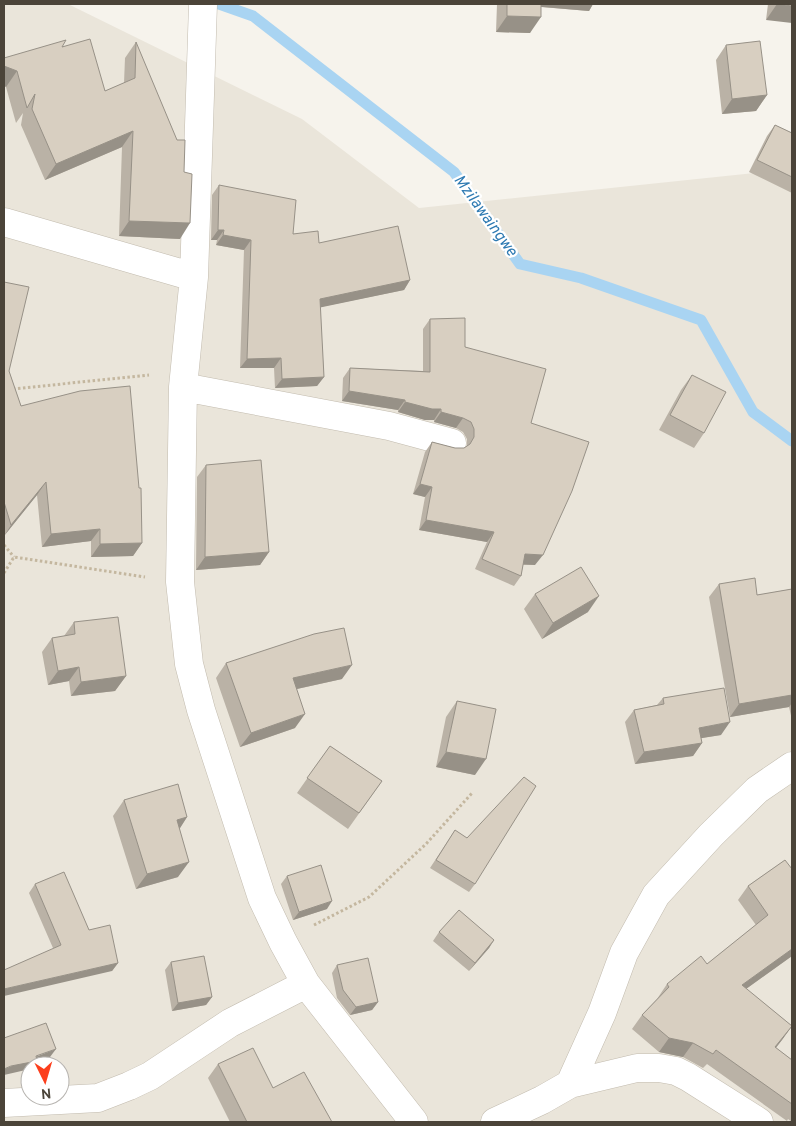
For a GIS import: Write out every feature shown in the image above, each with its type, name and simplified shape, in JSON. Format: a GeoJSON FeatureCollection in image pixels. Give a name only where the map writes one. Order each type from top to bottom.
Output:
{"type":"FeatureCollection","features":[{"type":"Feature","properties":{"kind":"street"},"geometry":{"type":"LineString","coordinates":[[203,4],[194,277],[184,379],[180,582],[189,664],[201,710],[262,898],[283,942],[306,984],[414,1122]]}},
{"type":"Feature","properties":{"kind":"street"},"geometry":{"type":"LineString","coordinates":[[4,222],[194,277]]}},
{"type":"Feature","properties":{"kind":"street"},"geometry":{"type":"LineString","coordinates":[[184,379],[389,426],[452,443]]}},
{"type":"Feature","properties":{"kind":"street"},"geometry":{"type":"LineString","coordinates":[[570,1084],[602,1013],[624,953],[656,895],[711,835],[757,790],[792,766]]}},
{"type":"Feature","properties":{"kind":"street"},"geometry":{"type":"LineString","coordinates":[[4,1103],[98,1098],[129,1086],[150,1076],[230,1023],[306,984]]}},
{"type":"Feature","properties":{"kind":"street"},"geometry":{"type":"LineString","coordinates":[[495,1122],[542,1100],[570,1084],[637,1068],[659,1068],[676,1071],[759,1122]]}},
{"type":"Feature","properties":{"kind":"path"},"geometry":{"type":"LineString","coordinates":[[4,390],[184,379]]}},
{"type":"Feature","properties":{"kind":"path"},"geometry":{"type":"LineString","coordinates":[[4,545],[14,557],[180,582]]}},
{"type":"Feature","properties":{"kind":"path"},"geometry":{"type":"LineString","coordinates":[[4,573],[14,557]]}},
{"type":"Feature","properties":{"kind":"path"},"geometry":{"type":"LineString","coordinates":[[283,942],[369,897],[426,844],[473,792]]}},
{"type":"Feature","properties":{"kind":"shaded area"},"geometry":{"type":"Polygon","coordinates":[[[4,4],[68,4],[302,119],[419,208],[792,169],[792,1122],[4,1122],[4,4]]]}},
{"type":"Feature","properties":{"kind":"building"},"geometry":{"type":"Polygon","coordinates":[[[507,4],[541,4],[541,17],[507,16],[507,4]]]}},
{"type":"Feature","properties":{"kind":"building"},"geometry":{"type":"Polygon","coordinates":[[[90,39],[105,91],[135,78],[136,42],[177,140],[185,140],[184,172],[192,174],[190,223],[129,221],[133,131],[56,164],[32,109],[35,94],[27,108],[17,71],[4,66],[4,58],[66,40],[62,47],[90,39]]]}},
{"type":"Feature","properties":{"kind":"building"},"geometry":{"type":"Polygon","coordinates":[[[760,41],[767,95],[732,99],[726,45],[760,41]]]}},
{"type":"Feature","properties":{"kind":"building"},"geometry":{"type":"Polygon","coordinates":[[[775,125],[792,133],[792,177],[757,160],[775,125]]]}},
{"type":"Feature","properties":{"kind":"building"},"geometry":{"type":"Polygon","coordinates":[[[219,185],[296,200],[293,234],[318,231],[319,243],[398,226],[410,280],[320,299],[324,377],[282,379],[281,358],[247,359],[251,240],[223,235],[224,230],[218,230],[219,185]]]}},
{"type":"Feature","properties":{"kind":"building"},"geometry":{"type":"Polygon","coordinates":[[[4,282],[29,287],[9,371],[21,406],[80,391],[130,386],[139,488],[141,488],[142,543],[100,544],[100,529],[51,534],[46,482],[11,525],[4,502],[4,282]]]}},
{"type":"Feature","properties":{"kind":"building"},"geometry":{"type":"Polygon","coordinates":[[[465,318],[465,347],[546,369],[531,423],[589,442],[572,491],[543,555],[525,554],[521,576],[482,559],[494,532],[426,520],[432,487],[420,484],[432,442],[455,448],[464,448],[470,444],[474,437],[474,429],[471,422],[441,412],[441,409],[432,409],[405,402],[405,400],[349,391],[350,368],[430,372],[430,319],[465,318]]]}},
{"type":"Feature","properties":{"kind":"building"},"geometry":{"type":"Polygon","coordinates":[[[692,375],[726,392],[704,433],[670,415],[692,375]]]}},
{"type":"Feature","properties":{"kind":"building"},"geometry":{"type":"Polygon","coordinates":[[[261,460],[269,552],[205,557],[206,465],[261,460]]]}},
{"type":"Feature","properties":{"kind":"building"},"geometry":{"type":"Polygon","coordinates":[[[581,567],[599,596],[553,623],[535,594],[581,567]]]}},
{"type":"Feature","properties":{"kind":"building"},"geometry":{"type":"Polygon","coordinates":[[[755,578],[757,595],[792,589],[792,695],[739,704],[719,584],[755,578]]]}},
{"type":"Feature","properties":{"kind":"building"},"geometry":{"type":"Polygon","coordinates":[[[118,617],[126,676],[81,682],[79,667],[58,671],[52,638],[75,634],[74,622],[118,617]]]}},
{"type":"Feature","properties":{"kind":"building"},"geometry":{"type":"Polygon","coordinates":[[[344,628],[352,665],[293,678],[305,714],[251,733],[226,663],[314,634],[344,628]]]}},
{"type":"Feature","properties":{"kind":"building"},"geometry":{"type":"Polygon","coordinates":[[[724,688],[730,722],[699,728],[702,743],[644,752],[634,710],[664,704],[663,698],[724,688]]]}},
{"type":"Feature","properties":{"kind":"building"},"geometry":{"type":"Polygon","coordinates":[[[457,701],[496,709],[486,759],[446,752],[457,701]]]}},
{"type":"Feature","properties":{"kind":"building"},"geometry":{"type":"Polygon","coordinates":[[[330,746],[382,781],[359,813],[307,778],[330,746]]]}},
{"type":"Feature","properties":{"kind":"building"},"geometry":{"type":"Polygon","coordinates":[[[524,777],[536,786],[475,884],[436,860],[455,830],[467,838],[524,777]]]}},
{"type":"Feature","properties":{"kind":"building"},"geometry":{"type":"Polygon","coordinates":[[[178,784],[187,817],[177,820],[189,862],[147,874],[124,800],[178,784]]]}},
{"type":"Feature","properties":{"kind":"building"},"geometry":{"type":"Polygon","coordinates":[[[785,860],[792,869],[792,949],[742,985],[792,1026],[775,1047],[792,1060],[792,1104],[716,1050],[713,1054],[693,1043],[669,1038],[642,1015],[669,987],[667,984],[701,956],[707,964],[768,915],[748,886],[785,860]]]}},
{"type":"Feature","properties":{"kind":"building"},"geometry":{"type":"Polygon","coordinates":[[[321,865],[332,901],[299,912],[287,876],[321,865]]]}},
{"type":"Feature","properties":{"kind":"building"},"geometry":{"type":"Polygon","coordinates":[[[64,872],[89,930],[110,925],[118,963],[4,989],[4,970],[61,945],[35,884],[64,872]]]}},
{"type":"Feature","properties":{"kind":"building"},"geometry":{"type":"Polygon","coordinates":[[[459,910],[494,940],[475,963],[439,932],[459,910]]]}},
{"type":"Feature","properties":{"kind":"building"},"geometry":{"type":"Polygon","coordinates":[[[204,956],[212,997],[178,1003],[171,962],[204,956]]]}},
{"type":"Feature","properties":{"kind":"building"},"geometry":{"type":"Polygon","coordinates":[[[368,958],[378,1002],[356,1007],[343,990],[337,965],[368,958]]]}},
{"type":"Feature","properties":{"kind":"building"},"geometry":{"type":"Polygon","coordinates":[[[46,1023],[56,1049],[36,1056],[20,1056],[20,1064],[4,1069],[4,1038],[46,1023]]]}},
{"type":"Feature","properties":{"kind":"building"},"geometry":{"type":"Polygon","coordinates":[[[253,1048],[273,1088],[304,1072],[332,1122],[247,1122],[218,1064],[253,1048]]]}},
{"type":"Feature","properties":{"kind":"waterway","name":"Mzilawaingwe"},"geometry":{"type":"LineString","coordinates":[[219,4],[253,16],[454,172],[520,264],[581,278],[701,320],[753,412],[792,441]]}}]}
